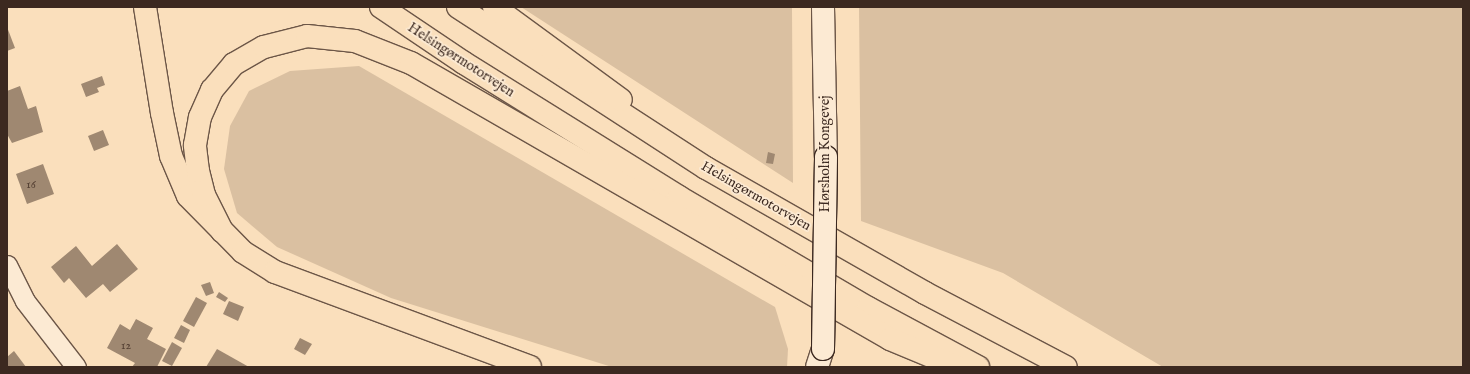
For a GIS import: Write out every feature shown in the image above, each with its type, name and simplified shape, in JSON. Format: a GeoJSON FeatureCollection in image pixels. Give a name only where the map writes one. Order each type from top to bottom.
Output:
{"type":"FeatureCollection","features":[{"type":"Feature","properties":{"kind":"highway"},"geometry":{"type":"LineString","coordinates":[[145,7],[162,113],[171,156],[188,196],[243,252],[275,272],[530,367]]}},
{"type":"Feature","properties":{"kind":"highway","name":"Helsingørmotorvejen"},"geometry":{"type":"LineString","coordinates":[[381,7],[464,63],[679,197],[868,308],[978,367]]}},
{"type":"Feature","properties":{"kind":"highway","name":"Helsingørmotorvejen"},"geometry":{"type":"LineString","coordinates":[[458,7],[706,168],[925,293],[1066,367]]}},
{"type":"Feature","properties":{"kind":"highway"},"geometry":{"type":"LineString","coordinates":[[494,7],[598,81],[706,168]]}},
{"type":"Feature","properties":{"kind":"highway"},"geometry":{"type":"LineString","coordinates":[[222,232],[204,195],[198,171],[195,145],[200,117],[212,90],[234,64],[264,47],[307,36],[354,41],[411,63],[890,339],[957,367]]}},
{"type":"Feature","properties":{"kind":"main road","name":"Hørsholm Kongevej"},"geometry":{"type":"LineString","coordinates":[[822,361],[826,157],[823,7]]}},
{"type":"Feature","properties":{"kind":"street"},"geometry":{"type":"LineString","coordinates":[[7,265],[25,301],[76,367]]}},
{"type":"Feature","properties":{"kind":"shaded area"},"geometry":{"type":"Polygon","coordinates":[[[521,7],[792,7],[793,183],[521,7]]]}},
{"type":"Feature","properties":{"kind":"shaded area"},"geometry":{"type":"Polygon","coordinates":[[[859,7],[1463,7],[1463,367],[1163,367],[1003,273],[861,221],[859,7]]]}},
{"type":"Feature","properties":{"kind":"shaded area"},"geometry":{"type":"Polygon","coordinates":[[[359,66],[775,307],[788,349],[787,367],[612,367],[391,298],[277,247],[237,213],[224,169],[230,126],[249,91],[290,71],[359,66]]]}},
{"type":"Feature","properties":{"kind":"building"},"geometry":{"type":"Polygon","coordinates":[[[7,27],[15,48],[7,51],[7,27]]]}},
{"type":"Feature","properties":{"kind":"building"},"geometry":{"type":"Polygon","coordinates":[[[102,76],[105,85],[97,88],[99,92],[86,97],[81,84],[102,76]]]}},
{"type":"Feature","properties":{"kind":"building"},"geometry":{"type":"Polygon","coordinates":[[[20,86],[28,109],[36,106],[43,132],[12,143],[7,134],[7,91],[20,86]]]}},
{"type":"Feature","properties":{"kind":"building"},"geometry":{"type":"Polygon","coordinates":[[[103,130],[109,145],[94,151],[88,136],[103,130]]]}},
{"type":"Feature","properties":{"kind":"building"},"geometry":{"type":"Polygon","coordinates":[[[768,152],[775,154],[773,164],[766,163],[768,152]]]}},
{"type":"Feature","properties":{"kind":"building"},"geometry":{"type":"Polygon","coordinates":[[[43,164],[54,194],[27,204],[16,174],[43,164]]]}},
{"type":"Feature","properties":{"kind":"building"},"geometry":{"type":"Polygon","coordinates":[[[117,244],[138,269],[110,292],[103,284],[86,298],[69,278],[64,283],[51,267],[76,246],[92,266],[117,244]]]}},
{"type":"Feature","properties":{"kind":"building"},"geometry":{"type":"Polygon","coordinates":[[[210,282],[214,293],[206,296],[201,285],[210,282]]]}},
{"type":"Feature","properties":{"kind":"building"},"geometry":{"type":"Polygon","coordinates":[[[219,292],[228,298],[225,302],[216,297],[219,292]]]}},
{"type":"Feature","properties":{"kind":"building"},"geometry":{"type":"Polygon","coordinates":[[[196,297],[207,303],[194,327],[183,321],[196,297]]]}},
{"type":"Feature","properties":{"kind":"building"},"geometry":{"type":"Polygon","coordinates":[[[229,301],[244,307],[238,321],[223,314],[229,301]]]}},
{"type":"Feature","properties":{"kind":"building"},"geometry":{"type":"Polygon","coordinates":[[[136,319],[153,328],[147,339],[166,349],[157,367],[132,367],[135,363],[107,348],[120,324],[130,330],[136,319]]]}},
{"type":"Feature","properties":{"kind":"building"},"geometry":{"type":"Polygon","coordinates":[[[181,325],[190,330],[184,343],[174,338],[181,325]]]}},
{"type":"Feature","properties":{"kind":"building"},"geometry":{"type":"Polygon","coordinates":[[[300,338],[312,344],[305,355],[294,349],[300,338]]]}},
{"type":"Feature","properties":{"kind":"building"},"geometry":{"type":"Polygon","coordinates":[[[172,342],[182,348],[172,366],[162,361],[172,342]]]}},
{"type":"Feature","properties":{"kind":"building"},"geometry":{"type":"Polygon","coordinates":[[[217,349],[249,367],[206,367],[217,349]]]}},
{"type":"Feature","properties":{"kind":"building"},"geometry":{"type":"Polygon","coordinates":[[[14,351],[26,367],[7,367],[7,357],[14,351]]]}}]}
